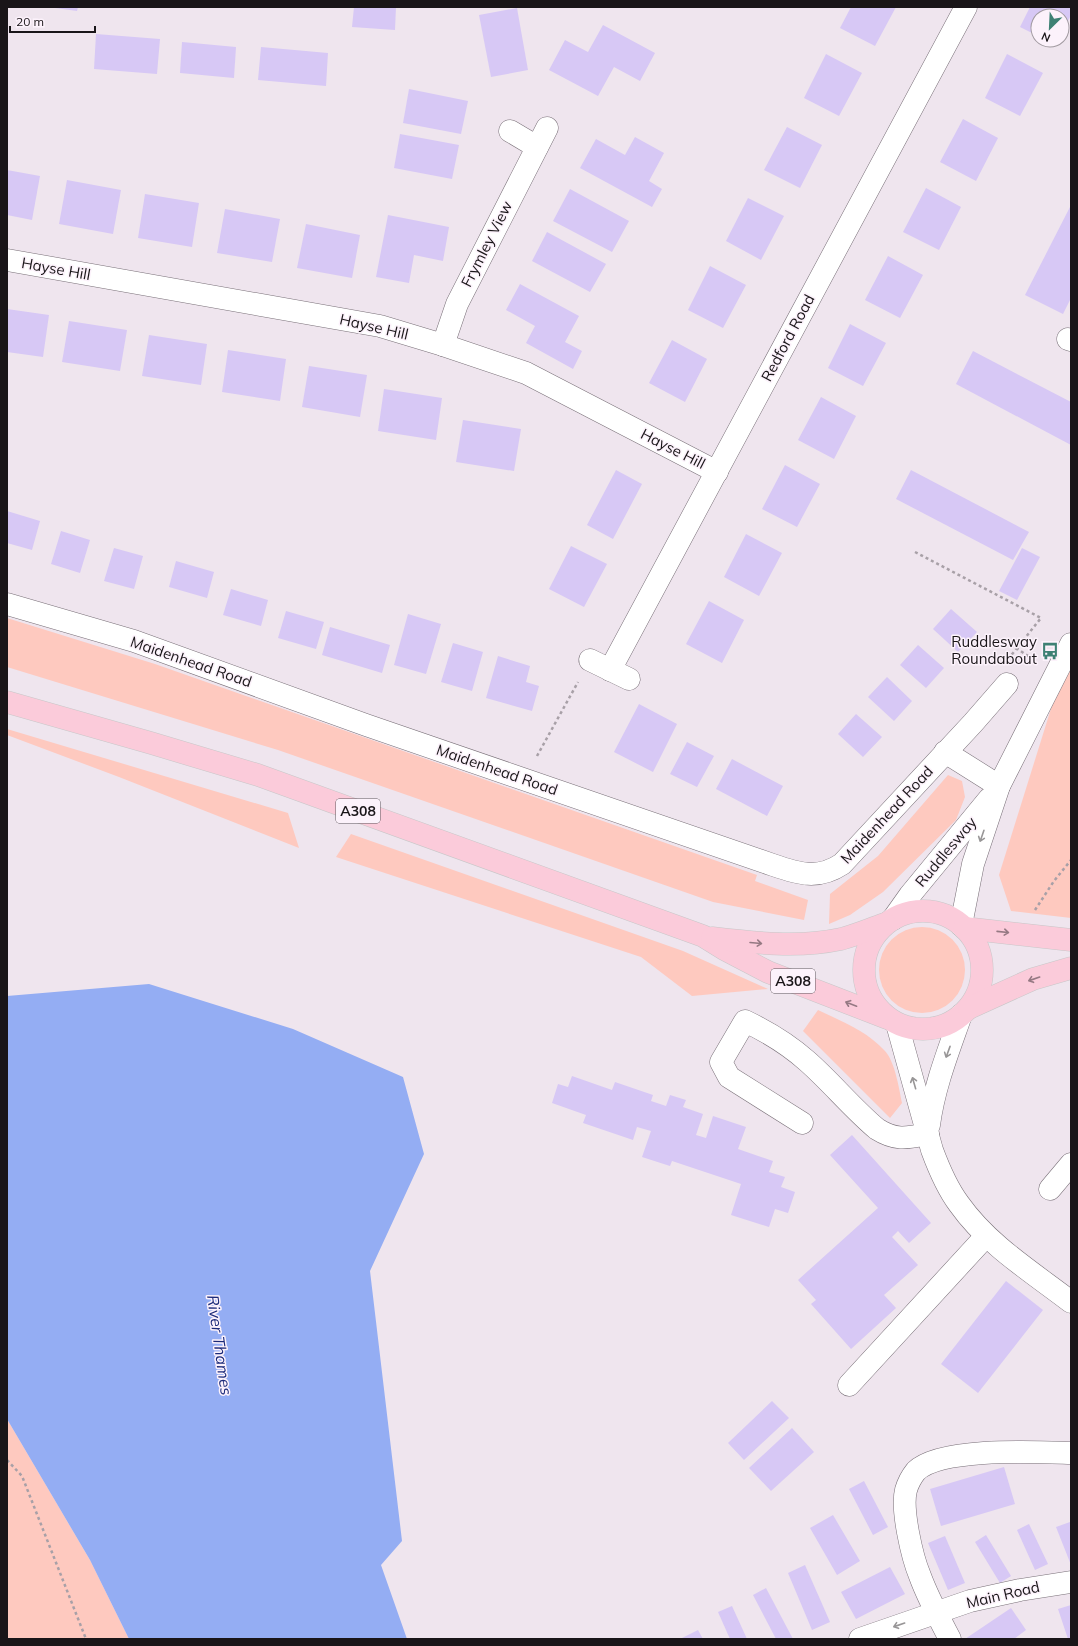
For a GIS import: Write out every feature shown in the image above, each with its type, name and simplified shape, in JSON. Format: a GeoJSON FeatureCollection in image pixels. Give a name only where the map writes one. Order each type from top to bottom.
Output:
{"type":"FeatureCollection","features":[{"type":"Feature","properties":{"kind":"main road","name":"A308"},"geometry":{"type":"LineString","coordinates":[[7,702],[151,742],[258,775],[703,936],[768,972],[892,1021]]}},
{"type":"Feature","properties":{"kind":"main road"},"geometry":{"type":"LineString","coordinates":[[965,1012],[979,988],[982,970],[979,951],[972,938],[962,926],[947,916],[929,911],[910,912],[889,921],[878,931],[867,949],[863,970],[866,990],[878,1009],[892,1021],[908,1028],[930,1029],[952,1022],[965,1012],[1033,979],[1071,968]]}},
{"type":"Feature","properties":{"kind":"main road","name":"A308"},"geometry":{"type":"LineString","coordinates":[[703,936],[755,943],[799,944],[840,939],[889,921]]}},
{"type":"Feature","properties":{"kind":"main road"},"geometry":{"type":"LineString","coordinates":[[962,926],[1071,940]]}},
{"type":"Feature","properties":{"kind":"street","name":"Redford Road"},"geometry":{"type":"LineString","coordinates":[[590,660],[620,674],[717,472],[966,7]]}},
{"type":"Feature","properties":{"kind":"street","name":"Frymley View"},"geometry":{"type":"LineString","coordinates":[[443,345],[456,304],[547,128]]}},
{"type":"Feature","properties":{"kind":"street"},"geometry":{"type":"LineString","coordinates":[[510,131],[537,146]]}},
{"type":"Feature","properties":{"kind":"street","name":"Hayse Hill"},"geometry":{"type":"LineString","coordinates":[[7,260],[380,326],[443,345],[526,373],[717,472]]}},
{"type":"Feature","properties":{"kind":"street","name":"Maidenhead Road"},"geometry":{"type":"LineString","coordinates":[[7,604],[134,641],[524,780],[790,871],[818,875],[832,871],[842,864],[1007,684]]}},
{"type":"Feature","properties":{"kind":"street","name":"Ruddlesway"},"geometry":{"type":"LineString","coordinates":[[962,926],[969,880],[999,786],[1071,644]]}},
{"type":"Feature","properties":{"kind":"street","name":"Maidenhead Road"},"geometry":{"type":"LineString","coordinates":[[945,752],[999,786]]}},
{"type":"Feature","properties":{"kind":"street","name":"Ruddlesway"},"geometry":{"type":"LineString","coordinates":[[889,921],[999,786]]}},
{"type":"Feature","properties":{"kind":"street"},"geometry":{"type":"LineString","coordinates":[[928,1134],[934,1096],[939,1077],[965,1012]]}},
{"type":"Feature","properties":{"kind":"street"},"geometry":{"type":"LineString","coordinates":[[802,1123],[728,1078],[720,1062],[745,1021],[784,1043],[806,1060],[877,1129],[888,1136],[899,1138],[928,1134]]}},
{"type":"Feature","properties":{"kind":"street"},"geometry":{"type":"LineString","coordinates":[[892,1021],[938,1167],[958,1203],[986,1236],[1071,1302]]}},
{"type":"Feature","properties":{"kind":"street"},"geometry":{"type":"LineString","coordinates":[[1050,1188],[1071,1164]]}},
{"type":"Feature","properties":{"kind":"street"},"geometry":{"type":"LineString","coordinates":[[849,1385],[986,1236]]}},
{"type":"Feature","properties":{"kind":"street"},"geometry":{"type":"LineString","coordinates":[[950,1639],[936,1613],[919,1574],[914,1557],[907,1521],[906,1490],[910,1479],[917,1471],[926,1465],[940,1460],[974,1454],[1013,1451],[1071,1453]]}},
{"type":"Feature","properties":{"kind":"street","name":"Main Road"},"geometry":{"type":"LineString","coordinates":[[860,1639],[995,1595],[1071,1582]]}},
{"type":"Feature","properties":{"kind":"path"},"geometry":{"type":"LineString","coordinates":[[915,552],[1041,618],[994,676],[1007,684]]}},
{"type":"Feature","properties":{"kind":"path"},"geometry":{"type":"LineString","coordinates":[[524,780],[590,660]]}},
{"type":"Feature","properties":{"kind":"path"},"geometry":{"type":"LineString","coordinates":[[7,1460],[22,1476],[86,1639]]}},
{"type":"Feature","properties":{"kind":"shaded area"},"geometry":{"type":"Polygon","coordinates":[[[7,618],[155,664],[757,875],[755,881],[808,900],[804,920],[713,902],[278,750],[7,667],[7,618]]]}},
{"type":"Feature","properties":{"kind":"shaded area"},"geometry":{"type":"Polygon","coordinates":[[[1071,666],[1071,918],[1011,911],[999,875],[1059,683],[1071,666]]]}},
{"type":"Feature","properties":{"kind":"shaded area"},"geometry":{"type":"Polygon","coordinates":[[[7,729],[288,813],[299,848],[119,777],[7,735],[7,729]]]}},
{"type":"Feature","properties":{"kind":"shaded area"},"geometry":{"type":"Polygon","coordinates":[[[948,775],[962,781],[965,797],[956,820],[883,892],[850,915],[829,924],[830,894],[878,856],[948,775]]]}},
{"type":"Feature","properties":{"kind":"shaded area"},"geometry":{"type":"Polygon","coordinates":[[[351,834],[683,951],[768,989],[692,996],[641,957],[336,857],[351,834]]]}},
{"type":"Feature","properties":{"kind":"shaded area"},"geometry":{"type":"Polygon","coordinates":[[[914,927],[930,927],[939,930],[953,939],[962,953],[965,962],[965,978],[962,987],[953,1001],[939,1010],[930,1013],[914,1013],[898,1006],[891,1001],[886,994],[879,978],[879,962],[886,946],[891,939],[898,934],[914,927]]]}},
{"type":"Feature","properties":{"kind":"shaded area"},"geometry":{"type":"Polygon","coordinates":[[[818,1010],[862,1032],[885,1051],[896,1076],[902,1103],[890,1118],[803,1031],[818,1010]]]}},
{"type":"Feature","properties":{"kind":"shaded area"},"geometry":{"type":"Polygon","coordinates":[[[7,1419],[90,1560],[129,1639],[7,1639],[7,1419]]]}},
{"type":"Feature","properties":{"kind":"water","name":"River Thames"},"geometry":{"type":"Polygon","coordinates":[[[149,984],[293,1029],[403,1077],[424,1154],[370,1271],[402,1541],[381,1565],[407,1639],[129,1639],[90,1560],[7,1419],[7,996],[149,984]]]}},
{"type":"Feature","properties":{"kind":"building"},"geometry":{"type":"Polygon","coordinates":[[[48,7],[78,7],[77,11],[48,7]]]}},
{"type":"Feature","properties":{"kind":"building"},"geometry":{"type":"Polygon","coordinates":[[[354,7],[396,7],[395,30],[352,27],[354,7]]]}},
{"type":"Feature","properties":{"kind":"building"},"geometry":{"type":"Polygon","coordinates":[[[851,7],[896,7],[875,46],[840,28],[851,7]]]}},
{"type":"Feature","properties":{"kind":"building"},"geometry":{"type":"Polygon","coordinates":[[[1030,7],[1071,7],[1070,17],[1070,8],[1030,8],[1030,32],[1020,27],[1030,7]]]}},
{"type":"Feature","properties":{"kind":"building"},"geometry":{"type":"Polygon","coordinates":[[[517,8],[528,70],[491,77],[479,15],[517,8]]]}},
{"type":"Feature","properties":{"kind":"building"},"geometry":{"type":"Polygon","coordinates":[[[603,25],[655,53],[640,81],[614,67],[598,96],[549,70],[565,40],[588,52],[603,25]]]}},
{"type":"Feature","properties":{"kind":"building"},"geometry":{"type":"Polygon","coordinates":[[[96,34],[160,39],[157,74],[94,69],[96,34]]]}},
{"type":"Feature","properties":{"kind":"building"},"geometry":{"type":"Polygon","coordinates":[[[182,42],[236,47],[234,78],[180,73],[182,42]]]}},
{"type":"Feature","properties":{"kind":"building"},"geometry":{"type":"Polygon","coordinates":[[[261,47],[328,53],[326,86],[258,80],[261,47]]]}},
{"type":"Feature","properties":{"kind":"building"},"geometry":{"type":"Polygon","coordinates":[[[826,54],[862,73],[839,116],[804,98],[826,54]]]}},
{"type":"Feature","properties":{"kind":"building"},"geometry":{"type":"Polygon","coordinates":[[[1007,54],[1043,73],[1020,116],[985,98],[1007,54]]]}},
{"type":"Feature","properties":{"kind":"building"},"geometry":{"type":"Polygon","coordinates":[[[409,89],[468,101],[461,134],[403,123],[409,89]]]}},
{"type":"Feature","properties":{"kind":"building"},"geometry":{"type":"Polygon","coordinates":[[[963,119],[998,138],[976,181],[940,162],[963,119]]]}},
{"type":"Feature","properties":{"kind":"building"},"geometry":{"type":"Polygon","coordinates":[[[787,127],[822,145],[800,188],[764,170],[787,127]]]}},
{"type":"Feature","properties":{"kind":"building"},"geometry":{"type":"Polygon","coordinates":[[[400,134],[459,145],[452,179],[394,168],[400,134]]]}},
{"type":"Feature","properties":{"kind":"building"},"geometry":{"type":"Polygon","coordinates":[[[635,137],[664,153],[649,181],[662,189],[652,207],[580,168],[596,139],[625,155],[635,137]]]}},
{"type":"Feature","properties":{"kind":"building"},"geometry":{"type":"Polygon","coordinates":[[[7,170],[40,176],[32,220],[7,215],[7,170]]]}},
{"type":"Feature","properties":{"kind":"building"},"geometry":{"type":"Polygon","coordinates":[[[67,180],[121,190],[113,234],[59,224],[67,180]]]}},
{"type":"Feature","properties":{"kind":"building"},"geometry":{"type":"Polygon","coordinates":[[[926,188],[961,207],[939,250],[903,232],[926,188]]]}},
{"type":"Feature","properties":{"kind":"building"},"geometry":{"type":"Polygon","coordinates":[[[570,189],[629,221],[612,252],[553,221],[570,189]]]}},
{"type":"Feature","properties":{"kind":"building"},"geometry":{"type":"Polygon","coordinates":[[[145,194],[199,203],[192,247],[138,238],[145,194]]]}},
{"type":"Feature","properties":{"kind":"building"},"geometry":{"type":"Polygon","coordinates":[[[748,198],[784,216],[761,260],[726,241],[748,198]]]}},
{"type":"Feature","properties":{"kind":"building"},"geometry":{"type":"Polygon","coordinates":[[[1071,205],[1071,298],[1063,314],[1025,295],[1071,205]]]}},
{"type":"Feature","properties":{"kind":"building"},"geometry":{"type":"Polygon","coordinates":[[[225,209],[280,219],[272,262],[217,253],[225,209]]]}},
{"type":"Feature","properties":{"kind":"building"},"geometry":{"type":"Polygon","coordinates":[[[388,215],[449,227],[443,261],[414,255],[409,283],[376,277],[388,215]]]}},
{"type":"Feature","properties":{"kind":"building"},"geometry":{"type":"Polygon","coordinates":[[[306,224],[360,235],[352,278],[297,268],[306,224]]]}},
{"type":"Feature","properties":{"kind":"building"},"geometry":{"type":"Polygon","coordinates":[[[547,232],[606,264],[590,292],[532,261],[547,232]]]}},
{"type":"Feature","properties":{"kind":"building"},"geometry":{"type":"Polygon","coordinates":[[[888,256],[923,275],[900,318],[865,300],[888,256]]]}},
{"type":"Feature","properties":{"kind":"building"},"geometry":{"type":"Polygon","coordinates":[[[710,266],[746,285],[723,328],[688,310],[710,266]]]}},
{"type":"Feature","properties":{"kind":"building"},"geometry":{"type":"Polygon","coordinates":[[[520,284],[579,316],[565,342],[582,351],[573,369],[526,343],[535,326],[506,310],[520,284]]]}},
{"type":"Feature","properties":{"kind":"building"},"geometry":{"type":"Polygon","coordinates":[[[7,309],[49,315],[43,357],[7,352],[7,309]]]}},
{"type":"Feature","properties":{"kind":"building"},"geometry":{"type":"Polygon","coordinates":[[[69,321],[127,330],[120,371],[62,362],[69,321]]]}},
{"type":"Feature","properties":{"kind":"building"},"geometry":{"type":"Polygon","coordinates":[[[850,324],[886,343],[863,386],[828,368],[850,324]]]}},
{"type":"Feature","properties":{"kind":"building"},"geometry":{"type":"Polygon","coordinates":[[[149,335],[207,344],[201,385],[142,376],[149,335]]]}},
{"type":"Feature","properties":{"kind":"building"},"geometry":{"type":"Polygon","coordinates":[[[672,340],[707,359],[685,402],[649,383],[672,340]]]}},
{"type":"Feature","properties":{"kind":"building"},"geometry":{"type":"Polygon","coordinates":[[[228,350],[286,359],[280,401],[222,392],[228,350]]]}},
{"type":"Feature","properties":{"kind":"building"},"geometry":{"type":"Polygon","coordinates":[[[973,351],[1071,402],[1071,445],[956,384],[973,351]]]}},
{"type":"Feature","properties":{"kind":"building"},"geometry":{"type":"Polygon","coordinates":[[[309,366],[367,375],[360,417],[302,407],[309,366]]]}},
{"type":"Feature","properties":{"kind":"building"},"geometry":{"type":"Polygon","coordinates":[[[384,389],[442,398],[436,440],[378,431],[384,389]]]}},
{"type":"Feature","properties":{"kind":"building"},"geometry":{"type":"Polygon","coordinates":[[[821,397],[856,416],[834,459],[798,440],[821,397]]]}},
{"type":"Feature","properties":{"kind":"building"},"geometry":{"type":"Polygon","coordinates":[[[463,420],[521,429],[514,471],[456,462],[463,420]]]}},
{"type":"Feature","properties":{"kind":"building"},"geometry":{"type":"Polygon","coordinates":[[[785,465],[820,484],[797,527],[762,509],[785,465]]]}},
{"type":"Feature","properties":{"kind":"building"},"geometry":{"type":"Polygon","coordinates":[[[616,470],[642,484],[613,539],[587,525],[616,470]]]}},
{"type":"Feature","properties":{"kind":"building"},"geometry":{"type":"Polygon","coordinates":[[[911,470],[1029,532],[1013,560],[896,499],[911,470]]]}},
{"type":"Feature","properties":{"kind":"building"},"geometry":{"type":"Polygon","coordinates":[[[7,511],[40,521],[32,550],[7,543],[7,511]]]}},
{"type":"Feature","properties":{"kind":"building"},"geometry":{"type":"Polygon","coordinates":[[[61,531],[90,540],[80,573],[51,564],[61,531]]]}},
{"type":"Feature","properties":{"kind":"building"},"geometry":{"type":"Polygon","coordinates":[[[746,534],[782,553],[759,596],[724,577],[746,534]]]}},
{"type":"Feature","properties":{"kind":"building"},"geometry":{"type":"Polygon","coordinates":[[[571,546],[607,564],[584,607],[549,589],[571,546]]]}},
{"type":"Feature","properties":{"kind":"building"},"geometry":{"type":"Polygon","coordinates":[[[114,548],[143,556],[134,589],[104,581],[114,548]]]}},
{"type":"Feature","properties":{"kind":"building"},"geometry":{"type":"Polygon","coordinates":[[[1022,548],[1040,557],[1017,600],[999,591],[1022,548]]]}},
{"type":"Feature","properties":{"kind":"building"},"geometry":{"type":"Polygon","coordinates":[[[176,561],[214,572],[207,598],[169,587],[176,561]]]}},
{"type":"Feature","properties":{"kind":"building"},"geometry":{"type":"Polygon","coordinates":[[[231,589],[268,600],[261,626],[223,615],[231,589]]]}},
{"type":"Feature","properties":{"kind":"building"},"geometry":{"type":"Polygon","coordinates":[[[709,601],[744,620],[722,663],[686,644],[709,601]]]}},
{"type":"Feature","properties":{"kind":"building"},"geometry":{"type":"Polygon","coordinates":[[[951,609],[977,632],[958,652],[933,629],[951,609]]]}},
{"type":"Feature","properties":{"kind":"building"},"geometry":{"type":"Polygon","coordinates":[[[286,611],[324,622],[316,649],[278,638],[286,611]]]}},
{"type":"Feature","properties":{"kind":"building"},"geometry":{"type":"Polygon","coordinates":[[[408,614],[441,624],[426,674],[394,665],[408,614]]]}},
{"type":"Feature","properties":{"kind":"building"},"geometry":{"type":"Polygon","coordinates":[[[330,627],[390,645],[382,673],[322,655],[330,627]]]}},
{"type":"Feature","properties":{"kind":"building"},"geometry":{"type":"Polygon","coordinates":[[[453,643],[483,652],[472,691],[441,682],[453,643]]]}},
{"type":"Feature","properties":{"kind":"building"},"geometry":{"type":"Polygon","coordinates":[[[918,645],[944,668],[926,688],[900,665],[918,645]]]}},
{"type":"Feature","properties":{"kind":"building"},"geometry":{"type":"Polygon","coordinates":[[[498,656],[530,666],[526,682],[539,686],[532,711],[486,698],[498,656]]]}},
{"type":"Feature","properties":{"kind":"building"},"geometry":{"type":"Polygon","coordinates":[[[887,677],[912,701],[894,721],[868,697],[887,677]]]}},
{"type":"Feature","properties":{"kind":"building"},"geometry":{"type":"Polygon","coordinates":[[[639,704],[677,724],[653,772],[614,752],[639,704]]]}},
{"type":"Feature","properties":{"kind":"building"},"geometry":{"type":"Polygon","coordinates":[[[856,714],[882,737],[863,757],[838,734],[856,714]]]}},
{"type":"Feature","properties":{"kind":"building"},"geometry":{"type":"Polygon","coordinates":[[[687,742],[714,756],[697,787],[670,774],[687,742]]]}},
{"type":"Feature","properties":{"kind":"building"},"geometry":{"type":"Polygon","coordinates":[[[732,759],[783,786],[767,816],[716,789],[732,759]]]}},
{"type":"Feature","properties":{"kind":"building"},"geometry":{"type":"Polygon","coordinates":[[[572,1076],[612,1090],[615,1082],[653,1095],[651,1101],[666,1106],[670,1095],[686,1100],[683,1107],[703,1114],[696,1135],[706,1138],[713,1116],[746,1127],[738,1149],[773,1161],[769,1172],[785,1177],[781,1187],[795,1192],[788,1213],[775,1209],[769,1227],[731,1215],[741,1184],[672,1161],[670,1166],[642,1157],[651,1131],[637,1127],[633,1140],[583,1123],[586,1115],[552,1103],[558,1084],[568,1087],[572,1076]]]}},
{"type":"Feature","properties":{"kind":"building"},"geometry":{"type":"Polygon","coordinates":[[[852,1135],[931,1223],[909,1243],[898,1231],[892,1237],[918,1265],[884,1295],[896,1308],[851,1349],[811,1304],[816,1300],[798,1280],[878,1208],[830,1155],[852,1135]]]}},
{"type":"Feature","properties":{"kind":"building"},"geometry":{"type":"Polygon","coordinates":[[[1006,1281],[1043,1310],[978,1393],[941,1364],[1006,1281]]]}},
{"type":"Feature","properties":{"kind":"building"},"geometry":{"type":"Polygon","coordinates":[[[772,1401],[789,1418],[744,1460],[728,1443],[772,1401]]]}},
{"type":"Feature","properties":{"kind":"building"},"geometry":{"type":"Polygon","coordinates":[[[792,1428],[814,1452],[771,1491],[749,1468],[792,1428]]]}},
{"type":"Feature","properties":{"kind":"building"},"geometry":{"type":"Polygon","coordinates":[[[1004,1467],[1015,1504],[941,1526],[930,1489],[1004,1467]]]}},
{"type":"Feature","properties":{"kind":"building"},"geometry":{"type":"Polygon","coordinates":[[[864,1481],[888,1527],[873,1535],[849,1489],[864,1481]]]}},
{"type":"Feature","properties":{"kind":"building"},"geometry":{"type":"Polygon","coordinates":[[[833,1515],[860,1561],[837,1575],[810,1528],[833,1515]]]}},
{"type":"Feature","properties":{"kind":"building"},"geometry":{"type":"Polygon","coordinates":[[[1070,1522],[1071,1525],[1071,1565],[1056,1527],[1070,1522]]]}},
{"type":"Feature","properties":{"kind":"building"},"geometry":{"type":"Polygon","coordinates":[[[1029,1524],[1048,1564],[1035,1570],[1017,1530],[1029,1524]]]}},
{"type":"Feature","properties":{"kind":"building"},"geometry":{"type":"Polygon","coordinates":[[[986,1535],[1011,1576],[1000,1583],[975,1542],[986,1535]]]}},
{"type":"Feature","properties":{"kind":"building"},"geometry":{"type":"Polygon","coordinates":[[[945,1536],[965,1583],[948,1590],[928,1543],[945,1536]]]}},
{"type":"Feature","properties":{"kind":"building"},"geometry":{"type":"Polygon","coordinates":[[[805,1565],[830,1622],[812,1630],[788,1573],[805,1565]]]}},
{"type":"Feature","properties":{"kind":"building"},"geometry":{"type":"Polygon","coordinates":[[[890,1567],[905,1594],[856,1619],[841,1592],[890,1567]]]}},
{"type":"Feature","properties":{"kind":"building"},"geometry":{"type":"Polygon","coordinates":[[[766,1588],[793,1639],[776,1639],[753,1595],[766,1588]]]}},
{"type":"Feature","properties":{"kind":"building"},"geometry":{"type":"Polygon","coordinates":[[[1071,1605],[1071,1639],[1068,1639],[1058,1609],[1071,1605]]]}},
{"type":"Feature","properties":{"kind":"building"},"geometry":{"type":"Polygon","coordinates":[[[732,1606],[747,1639],[730,1639],[718,1612],[732,1606]]]}},
{"type":"Feature","properties":{"kind":"building"},"geometry":{"type":"Polygon","coordinates":[[[1011,1608],[1026,1630],[1014,1639],[965,1639],[1011,1608]]]}},
{"type":"Feature","properties":{"kind":"building"},"geometry":{"type":"Polygon","coordinates":[[[698,1630],[703,1639],[680,1639],[698,1630]]]}},
{"type":"Feature","properties":{"kind":"place","name":"Ruddlesway Roundabout"},"geometry":{"type":"Point","coordinates":[1050,651]}}]}
